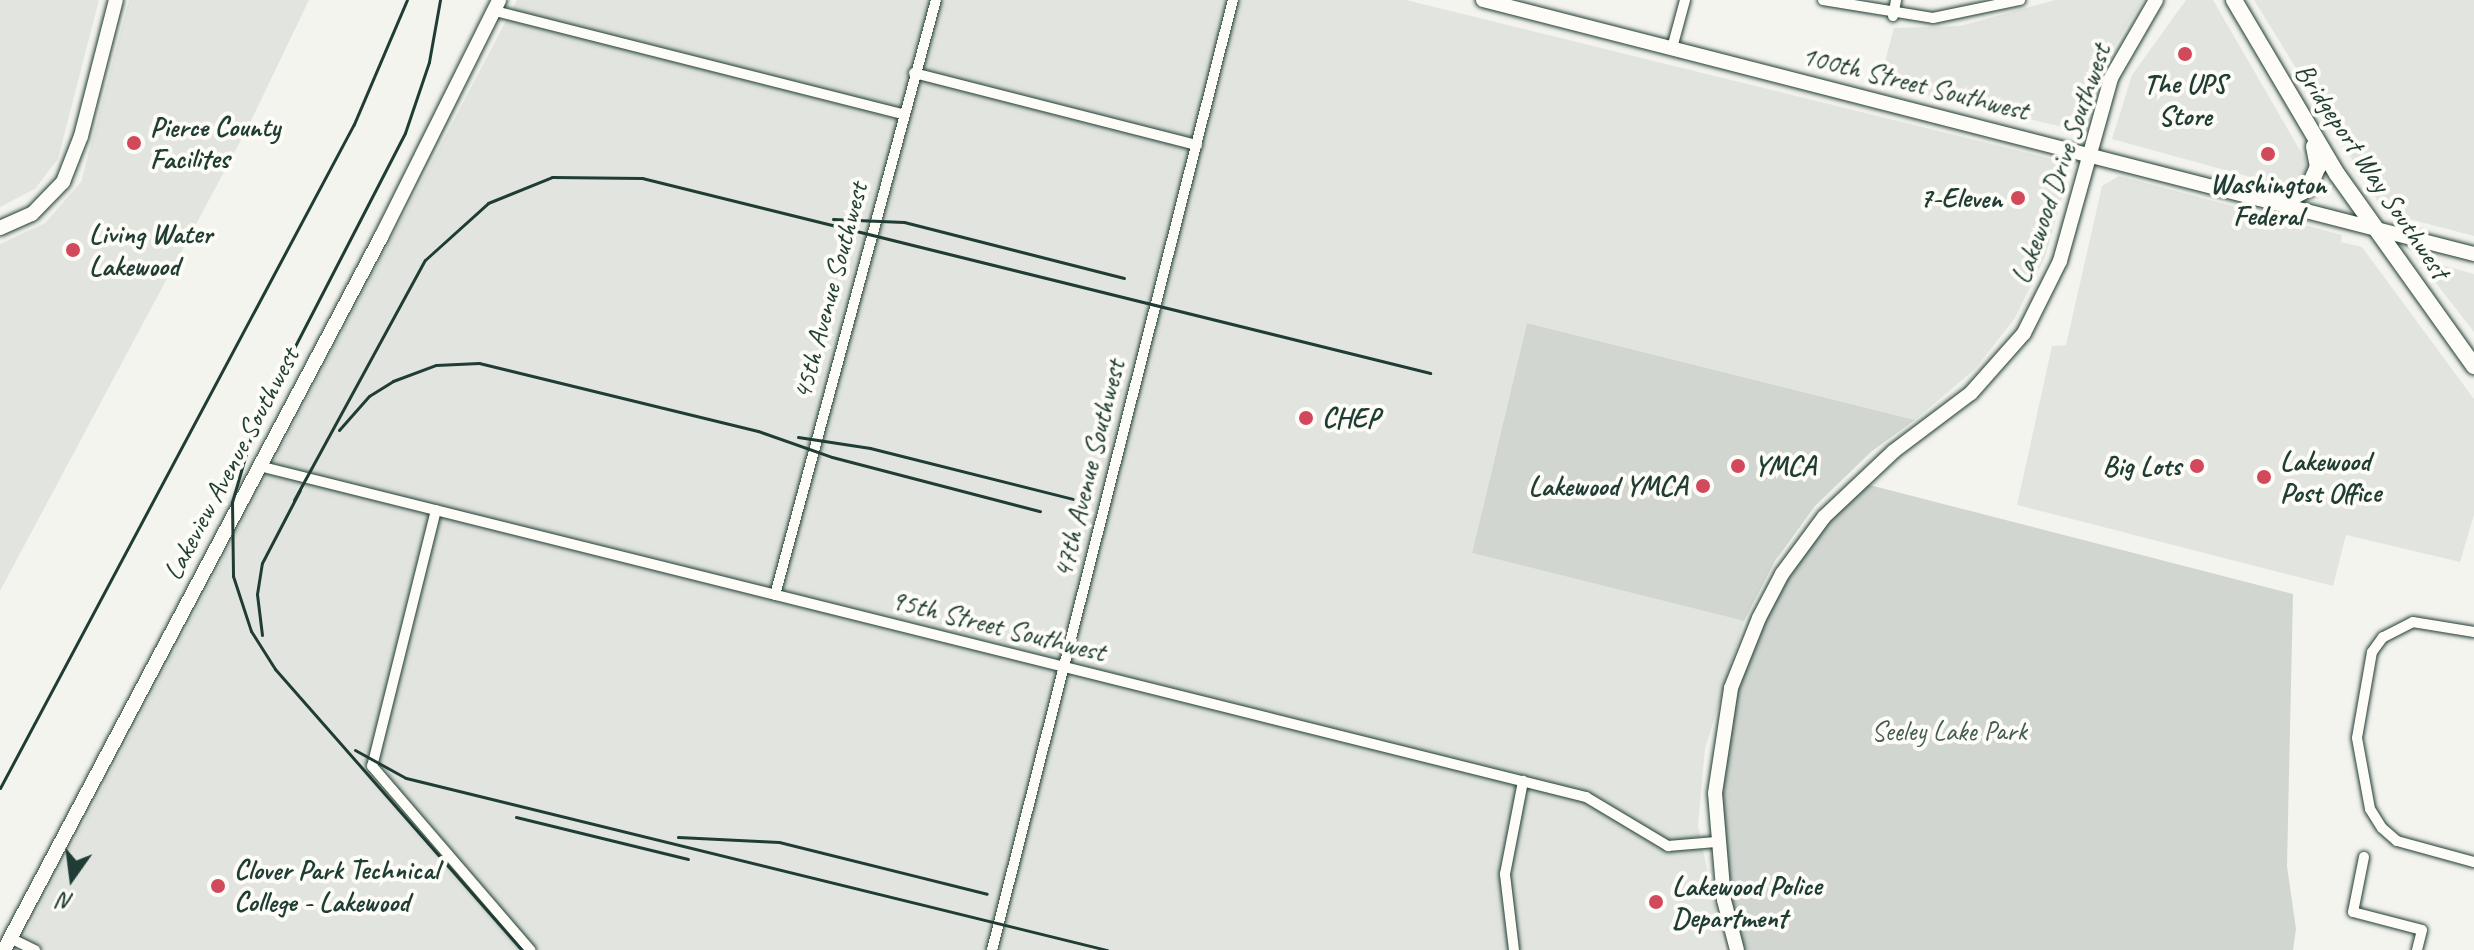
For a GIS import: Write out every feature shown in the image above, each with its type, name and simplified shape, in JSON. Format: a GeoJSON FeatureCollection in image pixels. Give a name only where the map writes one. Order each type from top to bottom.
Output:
{"type":"FeatureCollection","features":[{"type":"Feature","properties":{"kind":"main road"},"geometry":{"type":"LineString","coordinates":[[0,228],[32,214],[63,182],[81,136],[116,0]]}},
{"type":"Feature","properties":{"kind":"main road","name":"100th Street Southwest"},"geometry":{"type":"LineString","coordinates":[[1483,0],[2474,254]]}},
{"type":"Feature","properties":{"kind":"main road","name":"Lakewood Drive Southwest"},"geometry":{"type":"LineString","coordinates":[[1737,950],[1716,842],[1717,771],[1725,715],[1740,664],[1769,596],[1824,517],[1858,482],[1971,393],[2012,349],[2060,261],[2087,154],[2117,65],[2156,0]]}},
{"type":"Feature","properties":{"kind":"main road","name":"Bridgeport Way Southwest"},"geometry":{"type":"LineString","coordinates":[[2234,0],[2304,123],[2373,227],[2474,366]]}},
{"type":"Feature","properties":{"kind":"main road"},"geometry":{"type":"LineString","coordinates":[[2244,0],[2251,31]]}},
{"type":"Feature","properties":{"kind":"main road","name":"Lakeview Avenue Southwest"},"geometry":{"type":"LineString","coordinates":[[7,944],[497,5]]}},
{"type":"Feature","properties":{"kind":"main road"},"geometry":{"type":"LineString","coordinates":[[2260,198],[2294,196],[2312,184],[2318,159],[2304,123]]}},
{"type":"Feature","properties":{"kind":"street","name":"45th Avenue Southwest"},"geometry":{"type":"LineString","coordinates":[[775,595],[902,114],[936,0]]}},
{"type":"Feature","properties":{"kind":"street","name":"47th Avenue Southwest"},"geometry":{"type":"LineString","coordinates":[[992,950],[1233,0]]}},
{"type":"Feature","properties":{"kind":"street"},"geometry":{"type":"LineString","coordinates":[[1672,48],[1685,0]]}},
{"type":"Feature","properties":{"kind":"street"},"geometry":{"type":"LineString","coordinates":[[1823,0],[1893,16],[1941,18],[2020,0]]}},
{"type":"Feature","properties":{"kind":"street"},"geometry":{"type":"LineString","coordinates":[[1893,16],[1896,0]]}},
{"type":"Feature","properties":{"kind":"street"},"geometry":{"type":"LineString","coordinates":[[497,5],[902,114]]}},
{"type":"Feature","properties":{"kind":"street"},"geometry":{"type":"LineString","coordinates":[[914,73],[1197,145]]}},
{"type":"Feature","properties":{"kind":"street","name":"95th Street Southwest"},"geometry":{"type":"LineString","coordinates":[[259,466],[1586,797],[1659,843],[1716,842]]}},
{"type":"Feature","properties":{"kind":"street"},"geometry":{"type":"LineString","coordinates":[[436,510],[372,766],[530,950]]}},
{"type":"Feature","properties":{"kind":"street"},"geometry":{"type":"LineString","coordinates":[[2474,632],[2413,622],[2393,629],[2372,652],[2357,738],[2370,809],[2382,828],[2397,841],[2474,862]]}},
{"type":"Feature","properties":{"kind":"street"},"geometry":{"type":"LineString","coordinates":[[1514,950],[1505,874],[1523,781]]}},
{"type":"Feature","properties":{"kind":"street"},"geometry":{"type":"LineString","coordinates":[[2364,857],[2353,912],[2422,930],[2417,950]]}},
{"type":"Feature","properties":{"kind":"street"},"geometry":{"type":"LineString","coordinates":[[7,944],[35,950]]}},
{"type":"Feature","properties":{"kind":"shaded area"},"geometry":{"type":"Polygon","coordinates":[[[0,0],[99,0],[58,159],[35,189],[0,207],[0,0]]]}},
{"type":"Feature","properties":{"kind":"shaded area"},"geometry":{"type":"Polygon","coordinates":[[[129,0],[309,0],[248,127],[0,591],[0,244],[45,223],[81,182],[129,0]]]}},
{"type":"Feature","properties":{"kind":"shaded area"},"geometry":{"type":"Polygon","coordinates":[[[517,0],[1406,0],[2052,159],[2062,166],[2067,179],[2045,257],[2015,318],[1975,369],[1915,420],[1527,323],[1472,553],[1744,621],[1705,749],[1698,826],[1724,950],[17,950],[517,0]]]}},
{"type":"Feature","properties":{"kind":"shaded area"},"geometry":{"type":"Polygon","coordinates":[[[2055,0],[2143,0],[2104,63],[2080,123],[2072,129],[1879,84],[1894,28],[1960,26],[2055,0]]]}},
{"type":"Feature","properties":{"kind":"shaded area"},"geometry":{"type":"Polygon","coordinates":[[[2186,0],[2213,0],[2305,159],[2308,171],[2297,184],[2283,186],[2112,139],[2132,75],[2186,0]]]}},
{"type":"Feature","properties":{"kind":"shaded area"},"geometry":{"type":"Polygon","coordinates":[[[2254,0],[2474,0],[2474,236],[2394,215],[2379,203],[2254,0]]]}},
{"type":"Feature","properties":{"kind":"shaded area"},"geometry":{"type":"Polygon","coordinates":[[[2119,176],[2342,235],[2341,242],[2362,247],[2474,399],[2474,515],[2460,562],[2346,535],[2333,586],[2017,505],[2052,346],[2066,345],[2102,186],[2119,176]]]}},
{"type":"Feature","properties":{"kind":"shaded area"},"geometry":{"type":"Polygon","coordinates":[[[2438,264],[2474,274],[2474,332],[2429,274],[2438,264]]]}},
{"type":"Feature","properties":{"kind":"green space"},"geometry":{"type":"Polygon","coordinates":[[[1527,323],[1915,420],[1872,451],[1815,506],[1775,561],[1744,621],[1472,553],[1527,323]]]}},
{"type":"Feature","properties":{"kind":"green space","name":"Seeley Lake Park"},"geometry":{"type":"Polygon","coordinates":[[[1858,482],[2293,594],[2287,866],[2296,929],[2293,950],[1737,950],[1716,842],[1725,715],[1769,596],[1858,482]]]}},
{"type":"Feature","properties":{"kind":"railway"},"geometry":{"type":"LineString","coordinates":[[0,788],[354,124],[407,0]]}},
{"type":"Feature","properties":{"kind":"railway"},"geometry":{"type":"LineString","coordinates":[[440,0],[429,62],[405,133],[254,426],[232,502],[233,576],[251,631],[275,669],[522,950]]}},
{"type":"Feature","properties":{"kind":"railway"},"geometry":{"type":"LineString","coordinates":[[294,500],[425,260],[488,203],[552,177],[642,178],[1430,373]]}},
{"type":"Feature","properties":{"kind":"railway"},"geometry":{"type":"LineString","coordinates":[[833,219],[904,222],[1124,278]]}},
{"type":"Feature","properties":{"kind":"railway"},"geometry":{"type":"LineString","coordinates":[[339,430],[369,396],[393,381],[436,365],[479,363],[758,431],[832,457],[1040,511]]}},
{"type":"Feature","properties":{"kind":"railway"},"geometry":{"type":"LineString","coordinates":[[798,437],[870,448],[1073,499]]}},
{"type":"Feature","properties":{"kind":"railway"},"geometry":{"type":"LineString","coordinates":[[262,635],[257,594],[262,563],[300,490]]}},
{"type":"Feature","properties":{"kind":"railway"},"geometry":{"type":"LineString","coordinates":[[355,750],[406,778],[1107,950]]}},
{"type":"Feature","properties":{"kind":"railway"},"geometry":{"type":"LineString","coordinates":[[516,817],[688,859]]}},
{"type":"Feature","properties":{"kind":"railway"},"geometry":{"type":"LineString","coordinates":[[678,837],[779,842],[987,894]]}},
{"type":"Feature","properties":{"kind":"place","name":"The UPS Store"},"geometry":{"type":"Point","coordinates":[2185,54]}},
{"type":"Feature","properties":{"kind":"place","name":"Pierce County Facilites"},"geometry":{"type":"Point","coordinates":[134,143]}},
{"type":"Feature","properties":{"kind":"place","name":"Washington Federal"},"geometry":{"type":"Point","coordinates":[2268,154]}},
{"type":"Feature","properties":{"kind":"place","name":"7-Eleven"},"geometry":{"type":"Point","coordinates":[2018,198]}},
{"type":"Feature","properties":{"kind":"place","name":"Living Water Lakewood"},"geometry":{"type":"Point","coordinates":[73,250]}},
{"type":"Feature","properties":{"kind":"place","name":"CHEP"},"geometry":{"type":"Point","coordinates":[1306,418]}},
{"type":"Feature","properties":{"kind":"place","name":"YMCA"},"geometry":{"type":"Point","coordinates":[1738,466]}},
{"type":"Feature","properties":{"kind":"place","name":"Big Lots"},"geometry":{"type":"Point","coordinates":[2197,466]}},
{"type":"Feature","properties":{"kind":"place","name":"Lakewood Post Office"},"geometry":{"type":"Point","coordinates":[2264,477]}},
{"type":"Feature","properties":{"kind":"place","name":"Lakewood YMCA"},"geometry":{"type":"Point","coordinates":[1703,486]}},
{"type":"Feature","properties":{"kind":"place","name":"Clover Park Technical College - Lakewood"},"geometry":{"type":"Point","coordinates":[218,886]}},
{"type":"Feature","properties":{"kind":"place","name":"Lakewood Police Department"},"geometry":{"type":"Point","coordinates":[1656,902]}}]}
